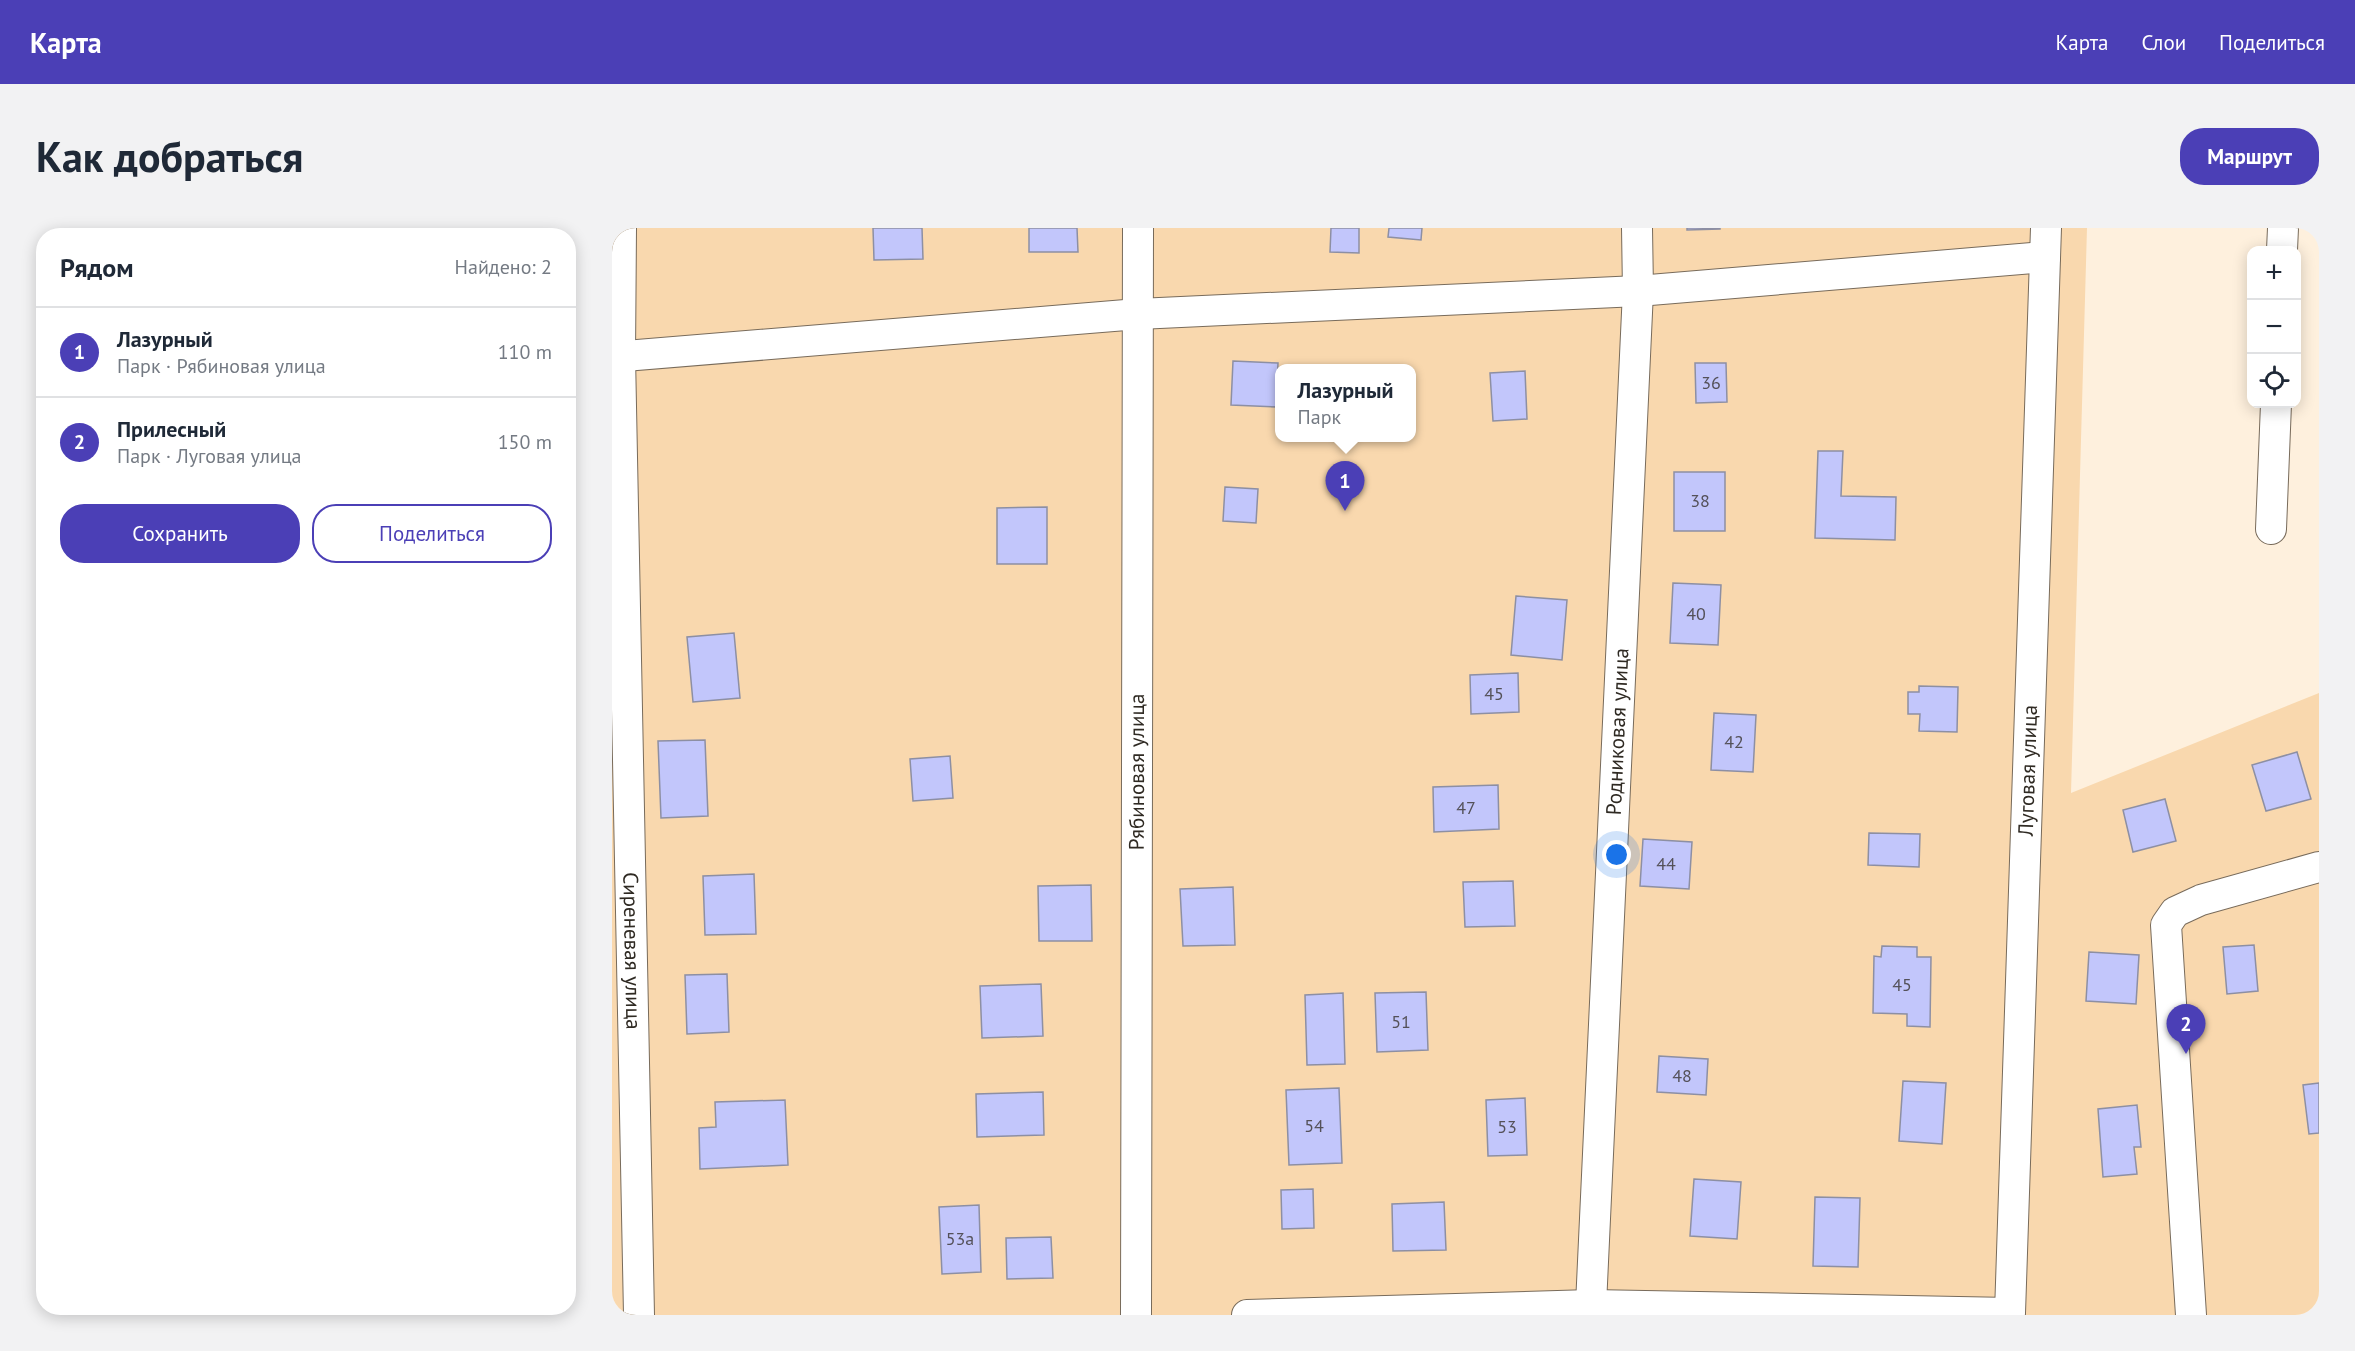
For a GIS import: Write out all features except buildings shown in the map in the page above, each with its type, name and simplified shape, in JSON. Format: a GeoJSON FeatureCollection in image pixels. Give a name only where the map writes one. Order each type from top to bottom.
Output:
{"type":"FeatureCollection","features":[{"type":"Feature","properties":{"kind":"street","name":"Сиреневая улица"},"geometry":{"type":"LineString","coordinates":[[621,228],[616,356],[639,1315]]}},
{"type":"Feature","properties":{"kind":"street","name":"Рябиновая улица"},"geometry":{"type":"LineString","coordinates":[[1137,1315],[1138,228]]}},
{"type":"Feature","properties":{"kind":"street","name":"Родниковая улица"},"geometry":{"type":"LineString","coordinates":[[1592,1305],[1638,291],[1638,228]]}},
{"type":"Feature","properties":{"kind":"street","name":"Луговая улица"},"geometry":{"type":"LineString","coordinates":[[1592,1305],[2010,1313],[2046,228]]}},
{"type":"Feature","properties":{"kind":"street"},"geometry":{"type":"LineString","coordinates":[[2282,246],[2283,228]]}},
{"type":"Feature","properties":{"kind":"street"},"geometry":{"type":"LineString","coordinates":[[616,356],[1138,314],[1638,291],[2045,257]]}},
{"type":"Feature","properties":{"kind":"street"},"geometry":{"type":"LineString","coordinates":[[2271,530],[2276,408]]}},
{"type":"Feature","properties":{"kind":"street"},"geometry":{"type":"LineString","coordinates":[[2191,1315],[2166,925],[2175,912],[2201,900],[2319,867]]}},
{"type":"Feature","properties":{"kind":"street"},"geometry":{"type":"LineString","coordinates":[[1247,1315],[1592,1305]]}},
{"type":"Feature","properties":{"kind":"shaded area"},"geometry":{"type":"Polygon","coordinates":[[[612,228],[2087,228],[2071,793],[2319,693],[2319,1315],[612,1315],[612,228]]]}},
{"type":"Feature","properties":{"kind":"place","name":"Лазурный"},"geometry":{"type":"Point","coordinates":[1345,511]}},
{"type":"Feature","properties":{"kind":"place","name":"Прилесный"},"geometry":{"type":"Point","coordinates":[2186,1054]}}]}
